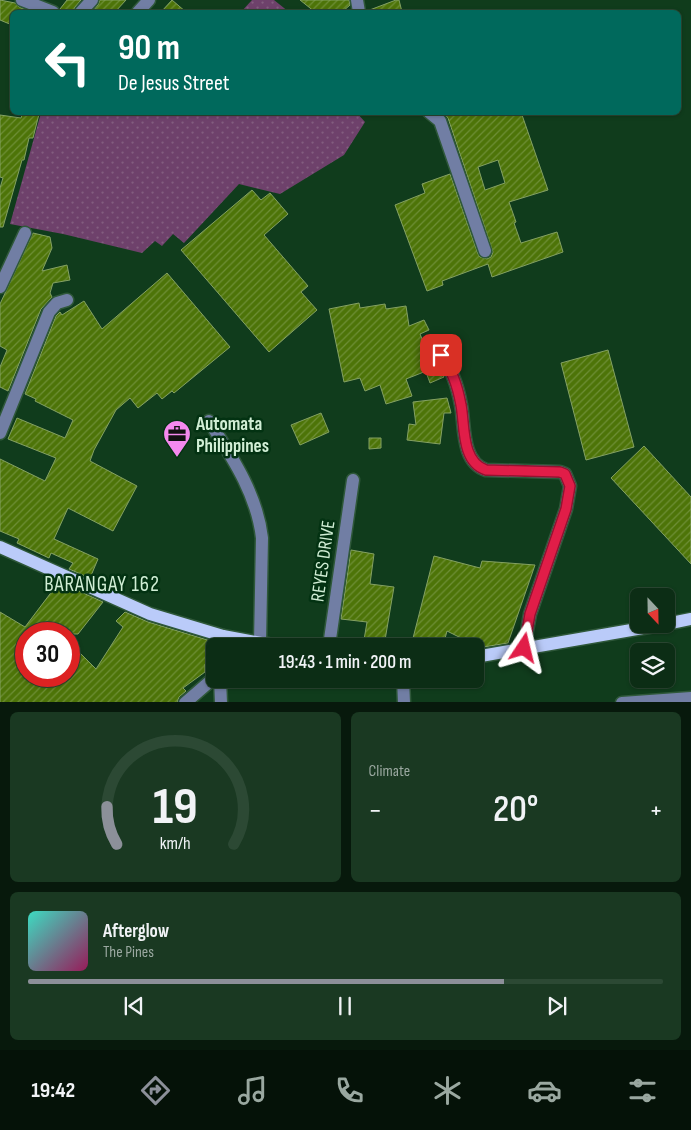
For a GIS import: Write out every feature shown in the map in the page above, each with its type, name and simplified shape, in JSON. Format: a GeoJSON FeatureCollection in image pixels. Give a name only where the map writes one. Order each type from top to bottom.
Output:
{"type":"FeatureCollection","features":[{"type":"Feature","properties":{"kind":"main road"},"geometry":{"type":"LineString","coordinates":[[0,547],[150,614],[215,638]]}},
{"type":"Feature","properties":{"kind":"main road"},"geometry":{"type":"LineString","coordinates":[[675,622],[691,619]]}},
{"type":"Feature","properties":{"kind":"main road"},"geometry":{"type":"LineString","coordinates":[[484,655],[630,630]]}},
{"type":"Feature","properties":{"kind":"street"},"geometry":{"type":"LineString","coordinates":[[22,0],[48,10]]}},
{"type":"Feature","properties":{"kind":"street"},"geometry":{"type":"LineString","coordinates":[[83,10],[92,0]]}},
{"type":"Feature","properties":{"kind":"street"},"geometry":{"type":"LineString","coordinates":[[140,10],[150,0]]}},
{"type":"Feature","properties":{"kind":"street"},"geometry":{"type":"LineString","coordinates":[[433,115],[440,121],[485,250]]}},
{"type":"Feature","properties":{"kind":"street"},"geometry":{"type":"LineString","coordinates":[[0,287],[24,233]]}},
{"type":"Feature","properties":{"kind":"street"},"geometry":{"type":"LineString","coordinates":[[0,433],[49,312],[57,303],[67,300]]}},
{"type":"Feature","properties":{"kind":"street"},"geometry":{"type":"LineString","coordinates":[[441,355],[450,369],[461,403],[466,448],[480,468],[486,470],[560,472],[565,474],[570,486],[566,509],[530,614],[524,648]]}},
{"type":"Feature","properties":{"kind":"street"},"geometry":{"type":"LineString","coordinates":[[209,421],[246,484],[255,503],[260,523],[262,538],[260,638]]}},
{"type":"Feature","properties":{"kind":"street","name":"REYES DRIVE"},"geometry":{"type":"LineString","coordinates":[[330,638],[353,480]]}},
{"type":"Feature","properties":{"kind":"street"},"geometry":{"type":"LineString","coordinates":[[185,702],[206,684]]}},
{"type":"Feature","properties":{"kind":"street"},"geometry":{"type":"LineString","coordinates":[[220,688],[221,702]]}},
{"type":"Feature","properties":{"kind":"street"},"geometry":{"type":"LineString","coordinates":[[403,688],[404,702]]}},
{"type":"Feature","properties":{"kind":"street"},"geometry":{"type":"LineString","coordinates":[[622,702],[691,698]]}},
{"type":"Feature","properties":{"kind":"shaded area"},"geometry":{"type":"Polygon","coordinates":[[[252,0],[274,0],[286,10],[243,10],[252,0]]]}},
{"type":"Feature","properties":{"kind":"shaded area"},"geometry":{"type":"Polygon","coordinates":[[[40,115],[359,115],[365,122],[344,155],[280,194],[239,184],[184,243],[173,234],[162,246],[155,241],[142,253],[63,234],[10,224],[40,115]]]}},
{"type":"Feature","properties":{"kind":"building"},"geometry":{"type":"Polygon","coordinates":[[[0,0],[15,3],[27,10],[10,10],[10,24],[0,20],[0,0]]]}},
{"type":"Feature","properties":{"kind":"building"},"geometry":{"type":"Polygon","coordinates":[[[67,0],[81,0],[74,10],[60,9],[67,0]]]}},
{"type":"Feature","properties":{"kind":"building"},"geometry":{"type":"Polygon","coordinates":[[[100,0],[126,0],[117,10],[94,10],[100,0]]]}},
{"type":"Feature","properties":{"kind":"building"},"geometry":{"type":"Polygon","coordinates":[[[172,0],[184,10],[163,10],[172,0]]]}},
{"type":"Feature","properties":{"kind":"building"},"geometry":{"type":"Polygon","coordinates":[[[300,0],[349,0],[350,5],[344,10],[312,10],[300,0]]]}},
{"type":"Feature","properties":{"kind":"building"},"geometry":{"type":"Polygon","coordinates":[[[399,0],[402,10],[370,10],[399,0]]]}},
{"type":"Feature","properties":{"kind":"building"},"geometry":{"type":"Polygon","coordinates":[[[0,115],[21,118],[22,115],[39,115],[33,138],[29,138],[3,227],[0,227],[0,188],[3,178],[0,177],[0,115]]]}},
{"type":"Feature","properties":{"kind":"building"},"geometry":{"type":"Polygon","coordinates":[[[446,115],[522,115],[548,190],[509,202],[516,222],[514,223],[521,243],[557,232],[563,252],[492,277],[488,264],[442,281],[443,285],[427,291],[395,205],[425,193],[422,184],[450,174],[478,254],[480,257],[487,259],[491,257],[493,252],[446,115]],[[498,160],[478,167],[485,190],[505,183],[498,160]]]}},
{"type":"Feature","properties":{"kind":"building"},"geometry":{"type":"Polygon","coordinates":[[[252,190],[261,200],[270,193],[288,214],[264,235],[308,286],[301,292],[317,310],[269,352],[181,250],[252,190]]]}},
{"type":"Feature","properties":{"kind":"building"},"geometry":{"type":"Polygon","coordinates":[[[33,233],[50,237],[52,248],[42,271],[67,265],[70,280],[53,283],[50,293],[52,297],[41,309],[8,391],[0,387],[0,367],[7,350],[0,346],[0,304],[33,233]]]}},
{"type":"Feature","properties":{"kind":"building"},"geometry":{"type":"Polygon","coordinates":[[[167,273],[230,347],[174,393],[172,391],[162,399],[157,393],[138,408],[130,398],[116,410],[90,461],[137,486],[113,531],[68,508],[54,539],[98,559],[90,578],[69,569],[73,563],[51,553],[49,558],[17,543],[19,539],[0,531],[0,459],[45,481],[56,458],[8,439],[17,418],[65,438],[73,420],[25,394],[56,316],[60,312],[62,315],[84,301],[102,329],[167,273]]]}},
{"type":"Feature","properties":{"kind":"building"},"geometry":{"type":"Polygon","coordinates":[[[359,303],[360,308],[385,304],[386,309],[406,306],[409,326],[424,320],[429,330],[420,334],[434,368],[406,379],[412,396],[386,404],[380,385],[365,391],[360,378],[344,382],[329,309],[359,303]]]}},
{"type":"Feature","properties":{"kind":"building"},"geometry":{"type":"Polygon","coordinates":[[[608,350],[634,447],[586,460],[561,363],[608,350]]]}},
{"type":"Feature","properties":{"kind":"building"},"geometry":{"type":"Polygon","coordinates":[[[439,367],[444,377],[430,383],[426,372],[439,367]]]}},
{"type":"Feature","properties":{"kind":"building"},"geometry":{"type":"Polygon","coordinates":[[[447,398],[451,413],[444,413],[440,444],[407,440],[409,424],[416,425],[413,402],[447,398]]]}},
{"type":"Feature","properties":{"kind":"building"},"geometry":{"type":"Polygon","coordinates":[[[321,413],[329,432],[300,445],[291,425],[321,413]]]}},
{"type":"Feature","properties":{"kind":"building"},"geometry":{"type":"Polygon","coordinates":[[[369,438],[381,438],[381,448],[369,449],[369,438]]]}},
{"type":"Feature","properties":{"kind":"building"},"geometry":{"type":"Polygon","coordinates":[[[644,446],[691,497],[691,564],[611,478],[644,446]]]}},
{"type":"Feature","properties":{"kind":"building"},"geometry":{"type":"Polygon","coordinates":[[[351,550],[374,554],[370,584],[394,587],[385,638],[364,638],[367,622],[341,619],[351,550]]]}},
{"type":"Feature","properties":{"kind":"building"},"geometry":{"type":"Polygon","coordinates":[[[434,556],[480,568],[482,561],[535,565],[508,643],[484,647],[484,638],[461,638],[447,631],[445,638],[413,638],[434,556]]]}},
{"type":"Feature","properties":{"kind":"building"},"geometry":{"type":"Polygon","coordinates":[[[59,582],[103,602],[80,631],[80,622],[29,622],[59,582]]]}},
{"type":"Feature","properties":{"kind":"building"},"geometry":{"type":"Polygon","coordinates":[[[0,612],[17,622],[15,622],[15,687],[80,687],[80,653],[96,669],[123,627],[116,621],[125,612],[148,622],[206,640],[205,672],[183,688],[186,691],[179,697],[177,702],[0,702],[0,612]]]}},
{"type":"Feature","properties":{"kind":"place","name":"Automata Philippines"},"geometry":{"type":"Point","coordinates":[177,458]}},
{"type":"Feature","properties":{"kind":"district","name":"BARANGAY 162"},"geometry":{"type":"Point","coordinates":[102,584]}},
{"type":"Feature","properties":{"kind":"route"},"geometry":{"type":"LineString","coordinates":[[441,355],[450,369],[461,403],[466,448],[480,468],[486,470],[560,472],[565,474],[570,486],[566,509],[530,614],[524,648]]}}]}
